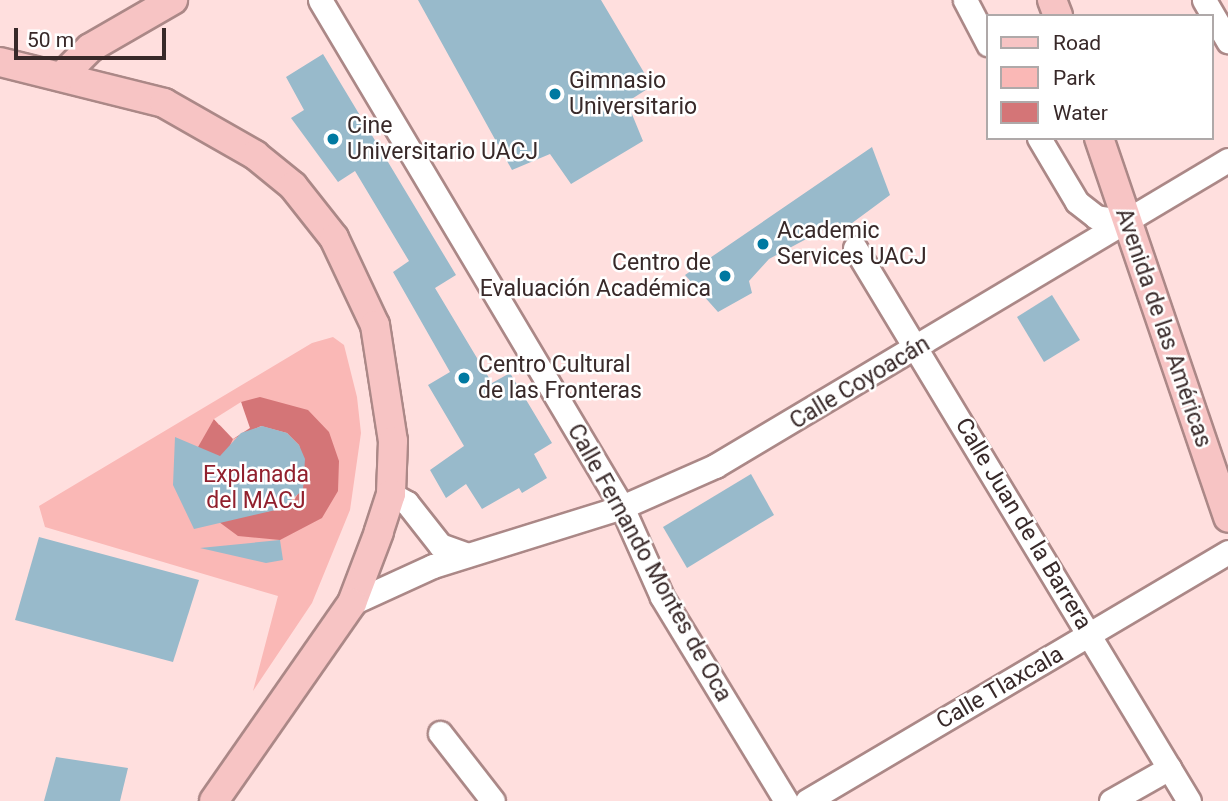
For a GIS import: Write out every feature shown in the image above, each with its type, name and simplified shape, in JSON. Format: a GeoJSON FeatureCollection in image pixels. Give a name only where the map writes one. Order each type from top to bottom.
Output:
{"type":"FeatureCollection","features":[{"type":"Feature","properties":{"kind":"main road"},"geometry":{"type":"LineString","coordinates":[[63,75],[90,48],[173,0]]}},
{"type":"Feature","properties":{"kind":"main road"},"geometry":{"type":"LineString","coordinates":[[0,62],[63,75],[164,103],[214,127],[293,186],[318,216],[362,287],[384,357],[392,405],[391,494],[352,603],[214,801]]}},
{"type":"Feature","properties":{"kind":"main road","name":"Avenida de las Américas"},"geometry":{"type":"LineString","coordinates":[[1100,140],[1228,518]]}},
{"type":"Feature","properties":{"kind":"street","name":"Calle Fernando Montes de Oca"},"geometry":{"type":"LineString","coordinates":[[320,0],[622,507],[662,597],[786,801]]}},
{"type":"Feature","properties":{"kind":"street"},"geometry":{"type":"LineString","coordinates":[[965,0],[986,40]]}},
{"type":"Feature","properties":{"kind":"street"},"geometry":{"type":"LineString","coordinates":[[1214,18],[1228,41]]}},
{"type":"Feature","properties":{"kind":"street"},"geometry":{"type":"LineString","coordinates":[[1040,140],[1077,202],[1096,216],[1127,222]]}},
{"type":"Feature","properties":{"kind":"street","name":"Calle Coyoacán"},"geometry":{"type":"LineString","coordinates":[[352,603],[467,555],[622,507],[751,448],[1228,160]]}},
{"type":"Feature","properties":{"kind":"street","name":"Calle Juan de la Barrera"},"geometry":{"type":"LineString","coordinates":[[855,248],[1189,801]]}},
{"type":"Feature","properties":{"kind":"street"},"geometry":{"type":"LineString","coordinates":[[391,494],[407,503],[440,545],[467,555]]}},
{"type":"Feature","properties":{"kind":"street","name":"Calle Tlaxcala"},"geometry":{"type":"LineString","coordinates":[[807,801],[1228,552]]}},
{"type":"Feature","properties":{"kind":"street"},"geometry":{"type":"LineString","coordinates":[[440,733],[493,801]]}},
{"type":"Feature","properties":{"kind":"street"},"geometry":{"type":"LineString","coordinates":[[1111,801],[1169,768]]}},
{"type":"Feature","properties":{"kind":"green space","name":"Explanada del MACJ"},"geometry":{"type":"Polygon","coordinates":[[[333,337],[344,345],[357,397],[361,433],[350,510],[312,603],[253,691],[278,596],[45,527],[39,506],[312,343],[333,337]]]}},
{"type":"Feature","properties":{"kind":"water"},"geometry":{"type":"Polygon","coordinates":[[[260,397],[308,410],[329,432],[339,461],[338,491],[322,518],[280,540],[238,536],[215,519],[198,447],[214,419],[219,425],[243,410],[241,402],[260,397]],[[261,426],[233,439],[221,465],[255,511],[267,512],[294,501],[307,477],[299,445],[287,433],[261,426]]]}},
{"type":"Feature","properties":{"kind":"pier"},"geometry":{"type":"Polygon","coordinates":[[[241,402],[250,428],[233,439],[214,419],[241,402]]]}},
{"type":"Feature","properties":{"kind":"building","name":"Gimnasio Universitario"},"geometry":{"type":"Polygon","coordinates":[[[418,0],[601,0],[652,86],[627,102],[643,141],[571,184],[550,154],[512,170],[418,0]]]}},
{"type":"Feature","properties":{"kind":"building","name":"Centro Cultural de las Fronteras"},"geometry":{"type":"Polygon","coordinates":[[[323,54],[456,275],[435,288],[492,383],[510,373],[552,443],[534,454],[547,478],[522,493],[519,488],[482,509],[466,484],[446,498],[430,470],[464,446],[428,385],[450,372],[393,272],[409,261],[355,171],[338,182],[291,118],[304,110],[286,77],[323,54]]]}},
{"type":"Feature","properties":{"kind":"building","name":"Academic Services UACJ"},"geometry":{"type":"Polygon","coordinates":[[[872,147],[890,195],[844,229],[838,222],[769,259],[749,281],[752,293],[718,312],[685,275],[872,147]]]}},
{"type":"Feature","properties":{"kind":"building"},"geometry":{"type":"Polygon","coordinates":[[[1052,295],[1080,340],[1044,362],[1017,317],[1052,295]]]}},
{"type":"Feature","properties":{"kind":"building"},"geometry":{"type":"Polygon","coordinates":[[[262,426],[287,433],[299,445],[305,459],[303,490],[280,509],[194,529],[173,485],[175,437],[220,456],[241,433],[262,426]]]}},
{"type":"Feature","properties":{"kind":"building"},"geometry":{"type":"Polygon","coordinates":[[[751,474],[774,515],[687,568],[663,527],[751,474]]]}},
{"type":"Feature","properties":{"kind":"building"},"geometry":{"type":"Polygon","coordinates":[[[39,537],[199,580],[173,662],[15,620],[39,537]]]}},
{"type":"Feature","properties":{"kind":"building"},"geometry":{"type":"Polygon","coordinates":[[[280,540],[283,560],[266,563],[200,548],[280,540]]]}},
{"type":"Feature","properties":{"kind":"building"},"geometry":{"type":"Polygon","coordinates":[[[56,757],[128,768],[120,801],[44,801],[56,757]]]}},
{"type":"Feature","properties":{"kind":"place","name":"Gimnasio Universitario"},"geometry":{"type":"Point","coordinates":[555,94]}},
{"type":"Feature","properties":{"kind":"place","name":"Cine Universitario UACJ"},"geometry":{"type":"Point","coordinates":[333,139]}},
{"type":"Feature","properties":{"kind":"place","name":"Academic Services UACJ"},"geometry":{"type":"Point","coordinates":[763,244]}},
{"type":"Feature","properties":{"kind":"place","name":"Centro de Evaluación Académica"},"geometry":{"type":"Point","coordinates":[725,276]}},
{"type":"Feature","properties":{"kind":"place","name":"Centro Cultural de las Fronteras"},"geometry":{"type":"Point","coordinates":[464,378]}}]}
